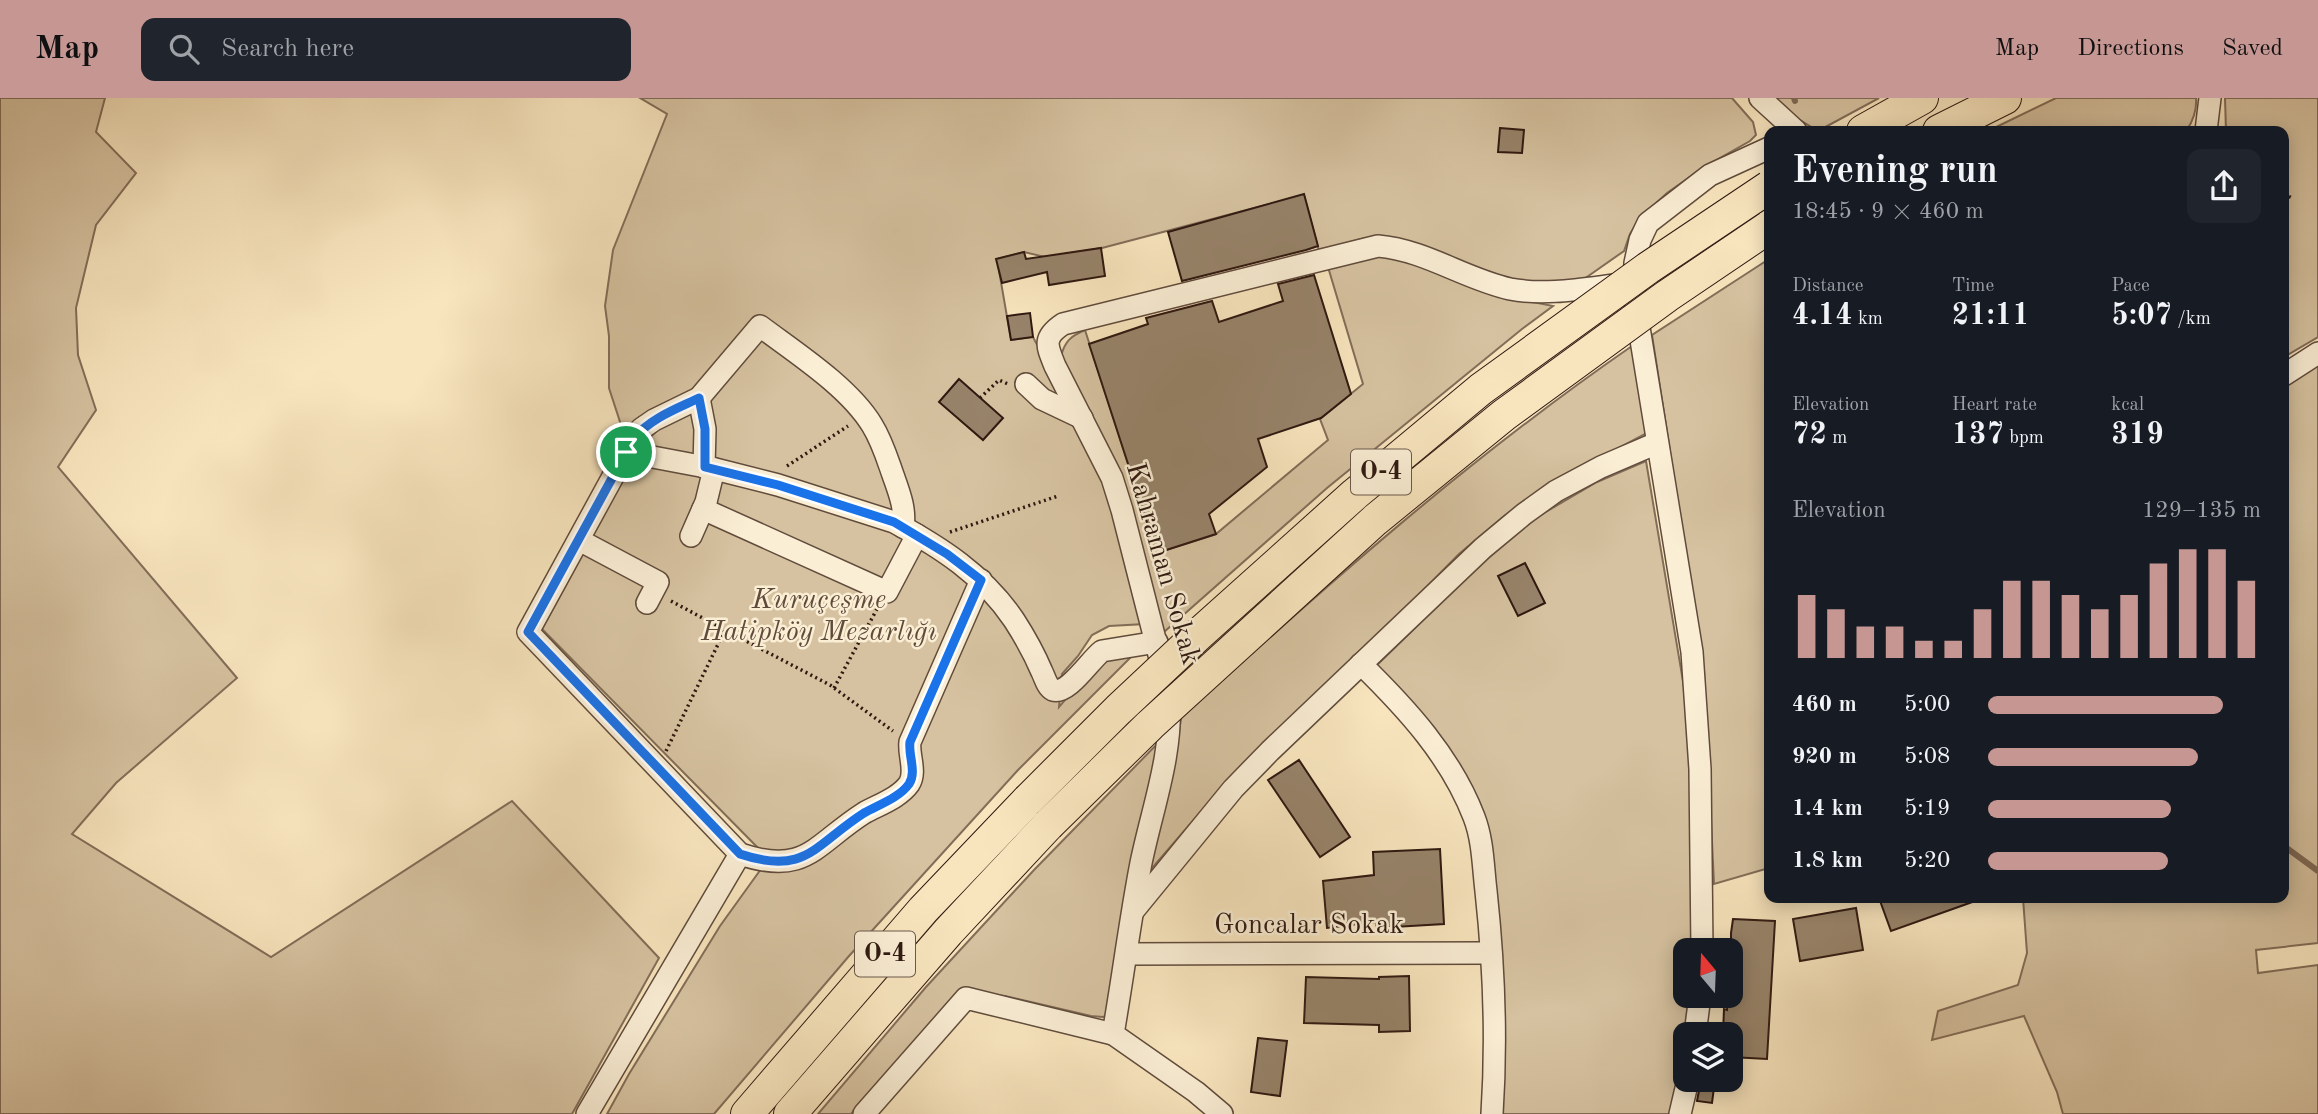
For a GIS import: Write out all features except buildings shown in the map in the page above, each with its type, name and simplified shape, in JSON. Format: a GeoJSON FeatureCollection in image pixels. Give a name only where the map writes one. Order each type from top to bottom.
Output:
{"type":"FeatureCollection","features":[{"type":"Feature","properties":{"kind":"highway"},"geometry":{"type":"LineString","coordinates":[[1872,126],[1922,98]]}},
{"type":"Feature","properties":{"kind":"highway"},"geometry":{"type":"LineString","coordinates":[[1948,126],[2005,98]]}},
{"type":"Feature","properties":{"kind":"highway","name":"O-4"},"geometry":{"type":"LineString","coordinates":[[747,1114],[923,909],[1118,710],[1199,634],[1355,494],[1471,397],[1648,268],[1764,190]]}},
{"type":"Feature","properties":{"kind":"highway","name":"O-4"},"geometry":{"type":"LineString","coordinates":[[790,1114],[948,932],[1048,825],[1150,725],[1375,520],[1504,415],[1667,296],[1764,230]]}},
{"type":"Feature","properties":{"kind":"street"},"geometry":{"type":"LineString","coordinates":[[1760,98],[1791,126]]}},
{"type":"Feature","properties":{"kind":"street"},"geometry":{"type":"LineString","coordinates":[[2207,126],[2210,98]]}},
{"type":"Feature","properties":{"kind":"street"},"geometry":{"type":"LineString","coordinates":[[1702,938],[1697,707],[1692,652],[1634,297],[1635,263],[1640,240],[1648,223],[1710,175],[1764,150]]}},
{"type":"Feature","properties":{"kind":"street","name":"Kahraman Sokak"},"geometry":{"type":"LineString","coordinates":[[1113,1034],[1141,864],[1169,744],[1169,694],[1119,499],[1112,478],[1048,348],[1047,339],[1053,330],[1063,324],[1378,246],[1412,253],[1491,284],[1532,292],[1634,283]]}},
{"type":"Feature","properties":{"kind":"street"},"geometry":{"type":"LineString","coordinates":[[703,509],[887,592],[915,534],[882,444],[865,416],[820,370],[760,326],[699,398],[641,429],[528,632],[740,854],[761,861],[776,863],[801,857],[909,783],[912,774],[909,752],[915,727],[981,580]]}},
{"type":"Feature","properties":{"kind":"street"},"geometry":{"type":"LineString","coordinates":[[2289,371],[2318,353]]}},
{"type":"Feature","properties":{"kind":"street"},"geometry":{"type":"LineString","coordinates":[[1026,384],[1042,399],[1082,418]]}},
{"type":"Feature","properties":{"kind":"street"},"geometry":{"type":"LineString","coordinates":[[691,536],[710,491],[705,429],[699,398]]}},
{"type":"Feature","properties":{"kind":"street"},"geometry":{"type":"LineString","coordinates":[[1133,912],[1233,789],[1483,548],[1524,514],[1567,485],[1657,443]]}},
{"type":"Feature","properties":{"kind":"street"},"geometry":{"type":"LineString","coordinates":[[626,452],[763,481],[894,522],[947,554],[981,580],[1012,617],[1029,643],[1050,688],[1055,691],[1071,684],[1094,656],[1102,651],[1157,642]]}},
{"type":"Feature","properties":{"kind":"street"},"geometry":{"type":"LineString","coordinates":[[579,540],[658,582],[650,597]]}},
{"type":"Feature","properties":{"kind":"street"},"geometry":{"type":"LineString","coordinates":[[1361,664],[1417,721],[1460,787],[1480,834],[1495,1000],[1492,1114]]}},
{"type":"Feature","properties":{"kind":"street"},"geometry":{"type":"LineString","coordinates":[[587,1114],[740,854]]}},
{"type":"Feature","properties":{"kind":"street","name":"Goncalar Sokak"},"geometry":{"type":"LineString","coordinates":[[1127,954],[1492,953]]}},
{"type":"Feature","properties":{"kind":"street"},"geometry":{"type":"LineString","coordinates":[[864,1114],[966,998],[1113,1034],[1196,1092],[1222,1114]]}},
{"type":"Feature","properties":{"kind":"street"},"geometry":{"type":"LineString","coordinates":[[1680,1114],[1685,1092]]}},
{"type":"Feature","properties":{"kind":"path"},"geometry":{"type":"LineString","coordinates":[[980,398],[999,380],[1011,385],[1026,384]]}},
{"type":"Feature","properties":{"kind":"path"},"geometry":{"type":"LineString","coordinates":[[763,481],[865,416]]}},
{"type":"Feature","properties":{"kind":"path"},"geometry":{"type":"LineString","coordinates":[[915,534],[1058,496]]}},
{"type":"Feature","properties":{"kind":"path"},"geometry":{"type":"LineString","coordinates":[[834,688],[887,592]]}},
{"type":"Feature","properties":{"kind":"path"},"geometry":{"type":"LineString","coordinates":[[650,597],[725,630],[834,688],[910,745]]}},
{"type":"Feature","properties":{"kind":"path"},"geometry":{"type":"LineString","coordinates":[[658,768],[725,630]]}},
{"type":"Feature","properties":{"kind":"green space"},"geometry":{"type":"Polygon","coordinates":[[[0,98],[105,98],[96,132],[136,173],[96,225],[76,308],[78,355],[96,410],[58,467],[237,678],[116,783],[72,834],[271,957],[512,801],[659,958],[572,1114],[0,1114],[0,98]]]}},
{"type":"Feature","properties":{"kind":"green space","name":"Kuruçeşme Hatipköy Mezarlığı"},"geometry":{"type":"Polygon","coordinates":[[[640,98],[1732,98],[1753,122],[1756,135],[1667,193],[1640,218],[1624,251],[1584,279],[1542,284],[1504,280],[1394,238],[1365,238],[1319,251],[1304,195],[1102,248],[1045,257],[1024,252],[997,259],[1011,340],[1033,337],[1083,431],[1109,490],[1145,624],[1109,626],[1092,635],[1062,674],[1059,707],[1090,671],[1105,660],[1132,656],[1018,770],[849,956],[714,1114],[607,1114],[720,926],[761,869],[762,852],[542,629],[642,445],[694,396],[639,417],[623,431],[609,388],[609,336],[605,306],[613,250],[667,114],[640,98]]]}},
{"type":"Feature","properties":{"kind":"green space"},"geometry":{"type":"Polygon","coordinates":[[[1764,98],[1879,98],[1827,126],[1810,126],[1764,98]]]}},
{"type":"Feature","properties":{"kind":"green space"},"geometry":{"type":"Polygon","coordinates":[[[2056,98],[2196,98],[2193,120],[2189,126],[1998,126],[2056,98]]]}},
{"type":"Feature","properties":{"kind":"green space"},"geometry":{"type":"Polygon","coordinates":[[[2225,98],[2318,98],[2318,337],[2289,354],[2289,126],[2226,126],[2225,98]]]}},
{"type":"Feature","properties":{"kind":"green space"},"geometry":{"type":"Polygon","coordinates":[[[1375,256],[1400,259],[1507,297],[1553,306],[1327,488],[1164,632],[1061,356],[1064,346],[1072,337],[1085,330],[1157,553],[1216,534],[1328,440],[1320,419],[1363,384],[1328,267],[1375,256]]]}},
{"type":"Feature","properties":{"kind":"green space"},"geometry":{"type":"Polygon","coordinates":[[[1764,262],[1764,869],[1714,884],[1704,672],[1652,335],[1764,262]]]}},
{"type":"Feature","properties":{"kind":"green space"},"geometry":{"type":"Polygon","coordinates":[[[1632,346],[1647,433],[1545,487],[1504,516],[1459,554],[1229,779],[1147,874],[1181,718],[1400,524],[1514,432],[1632,346]]]}},
{"type":"Feature","properties":{"kind":"green space"},"geometry":{"type":"Polygon","coordinates":[[[2318,364],[2318,943],[2256,950],[2258,973],[2318,965],[2318,1114],[2063,1114],[2057,1092],[2024,1016],[1932,1040],[1938,1011],[2018,985],[2027,953],[2023,903],[2289,903],[2289,382],[2318,364]]]}},
{"type":"Feature","properties":{"kind":"green space"},"geometry":{"type":"Polygon","coordinates":[[[1646,461],[1687,705],[1692,828],[1691,938],[1673,938],[1673,1008],[1688,1008],[1686,1022],[1673,1022],[1673,1092],[1675,1092],[1670,1114],[1498,1114],[1486,827],[1375,667],[1474,570],[1537,517],[1597,482],[1646,461]]]}},
{"type":"Feature","properties":{"kind":"green space"},"geometry":{"type":"Polygon","coordinates":[[[1162,739],[1110,1014],[1103,1017],[1091,1016],[1005,996],[959,992],[851,1114],[818,1114],[926,987],[1034,870],[1162,739]]]}},
{"type":"Feature","properties":{"kind":"waterway"},"geometry":{"type":"LineString","coordinates":[[2289,850],[2318,871]]}},
{"type":"Feature","properties":{"kind":"route"},"geometry":{"type":"LineString","coordinates":[[699,398],[704,417],[705,467],[778,485],[894,522],[947,554],[981,580],[915,727],[910,742],[912,774],[909,783],[810,853],[776,863],[740,854],[528,632],[626,452],[641,429],[699,398]]}}]}
